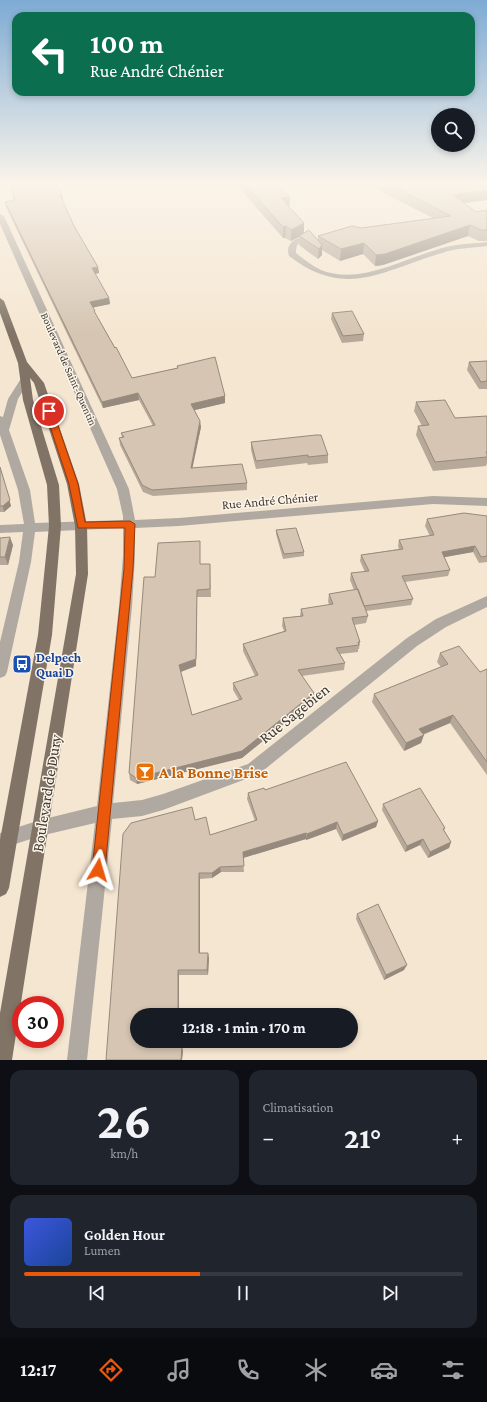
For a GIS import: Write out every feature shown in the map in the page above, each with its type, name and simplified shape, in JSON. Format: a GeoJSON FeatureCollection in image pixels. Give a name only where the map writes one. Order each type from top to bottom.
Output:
{"type":"FeatureCollection","features":[{"type":"Feature","properties":{"kind":"main road"},"geometry":{"type":"LineString","coordinates":[[0,301],[24,363],[39,382],[73,484],[81,526]]}},
{"type":"Feature","properties":{"kind":"main road"},"geometry":{"type":"LineString","coordinates":[[24,363],[28,400],[53,485],[55,526]]}},
{"type":"Feature","properties":{"kind":"main road","name":"Boulevard de Dury"},"geometry":{"type":"LineString","coordinates":[[0,888],[4,840],[45,636],[55,526]]}},
{"type":"Feature","properties":{"kind":"main road","name":"Boulevard de Dury"},"geometry":{"type":"LineString","coordinates":[[2,1060],[82,574],[81,526]]}},
{"type":"Feature","properties":{"kind":"street","name":"Boulevard de Saint-Quentin"},"geometry":{"type":"LineString","coordinates":[[8,233],[123,489],[130,524]]}},
{"type":"Feature","properties":{"kind":"street"},"geometry":{"type":"LineString","coordinates":[[304,238],[295,242],[292,246],[292,254],[306,265],[322,273],[339,276],[369,274],[388,270],[441,251],[487,244]]}},
{"type":"Feature","properties":{"kind":"street"},"geometry":{"type":"LineString","coordinates":[[4,430],[13,399],[25,378]]}},
{"type":"Feature","properties":{"kind":"street"},"geometry":{"type":"LineString","coordinates":[[0,419],[24,490],[30,527],[25,562],[0,672]]}},
{"type":"Feature","properties":{"kind":"street","name":"Rue André Chénier"},"geometry":{"type":"LineString","coordinates":[[0,529],[178,522],[433,500],[487,501]]}},
{"type":"Feature","properties":{"kind":"street"},"geometry":{"type":"LineString","coordinates":[[77,1060],[90,928],[105,812],[129,569],[130,524]]}},
{"type":"Feature","properties":{"kind":"street","name":"Rue Sagebien"},"geometry":{"type":"LineString","coordinates":[[4,840],[40,828],[105,812],[142,808],[163,802],[253,769],[412,642],[441,623],[487,601]]}},
{"type":"Feature","properties":{"kind":"building"},"geometry":{"type":"Polygon","coordinates":[[[20,233],[78,233],[98,267],[92,268],[109,298],[90,302],[132,378],[178,368],[177,366],[215,357],[225,396],[191,404],[200,421],[191,468],[242,464],[247,483],[152,490],[142,485],[119,438],[124,437],[121,433],[155,425],[138,393],[102,402],[20,233]]]}},
{"type":"Feature","properties":{"kind":"building"},"geometry":{"type":"Polygon","coordinates":[[[303,233],[312,233],[322,245],[319,249],[299,236],[303,233]]]}},
{"type":"Feature","properties":{"kind":"building"},"geometry":{"type":"Polygon","coordinates":[[[327,233],[445,233],[385,254],[376,255],[364,243],[341,249],[318,236],[327,233]]]}},
{"type":"Feature","properties":{"kind":"building"},"geometry":{"type":"Polygon","coordinates":[[[352,311],[364,334],[343,336],[332,313],[352,311]]]}},
{"type":"Feature","properties":{"kind":"building"},"geometry":{"type":"Polygon","coordinates":[[[487,361],[487,381],[481,382],[469,362],[487,361]]]}},
{"type":"Feature","properties":{"kind":"building"},"geometry":{"type":"Polygon","coordinates":[[[445,400],[455,418],[487,416],[487,457],[435,462],[418,426],[429,425],[416,402],[445,400]]]}},
{"type":"Feature","properties":{"kind":"building"},"geometry":{"type":"Polygon","coordinates":[[[321,435],[328,455],[308,457],[308,455],[256,461],[251,442],[321,435]]]}},
{"type":"Feature","properties":{"kind":"building"},"geometry":{"type":"Polygon","coordinates":[[[0,467],[10,500],[3,506],[0,506],[0,467]]]}},
{"type":"Feature","properties":{"kind":"building"},"geometry":{"type":"Polygon","coordinates":[[[464,513],[487,516],[487,556],[481,557],[475,546],[442,552],[450,570],[402,576],[413,599],[364,606],[351,573],[369,571],[361,555],[403,549],[399,540],[434,535],[427,519],[464,513]]]}},
{"type":"Feature","properties":{"kind":"building"},"geometry":{"type":"Polygon","coordinates":[[[296,528],[304,552],[284,554],[276,530],[296,528]]]}},
{"type":"Feature","properties":{"kind":"building"},"geometry":{"type":"Polygon","coordinates":[[[10,537],[5,557],[0,557],[0,538],[10,537]]]}},
{"type":"Feature","properties":{"kind":"building"},"geometry":{"type":"Polygon","coordinates":[[[200,541],[200,564],[210,564],[210,589],[197,590],[196,659],[179,665],[192,715],[242,699],[233,683],[258,675],[243,644],[286,631],[283,618],[303,616],[301,609],[333,604],[329,594],[358,589],[368,616],[352,618],[360,642],[358,642],[359,645],[336,648],[345,663],[298,670],[314,693],[242,751],[136,778],[129,773],[144,577],[155,577],[158,543],[200,541]]]}},
{"type":"Feature","properties":{"kind":"building"},"geometry":{"type":"Polygon","coordinates":[[[459,646],[480,672],[487,669],[487,762],[453,715],[419,729],[424,735],[406,743],[374,694],[448,664],[440,653],[459,646]]]}},
{"type":"Feature","properties":{"kind":"building"},"geometry":{"type":"Polygon","coordinates":[[[346,762],[378,821],[343,835],[337,822],[307,834],[306,833],[243,852],[244,866],[220,867],[212,873],[199,873],[199,953],[208,953],[207,970],[178,970],[178,1008],[130,1008],[130,1048],[182,1048],[181,1060],[106,1060],[123,834],[131,823],[192,807],[195,820],[206,817],[210,835],[257,820],[248,793],[264,788],[265,790],[346,762]]]}},
{"type":"Feature","properties":{"kind":"building"},"geometry":{"type":"Polygon","coordinates":[[[420,788],[445,828],[443,829],[451,842],[430,852],[423,839],[407,846],[383,804],[420,788]]]}},
{"type":"Feature","properties":{"kind":"building"},"geometry":{"type":"Polygon","coordinates":[[[378,904],[407,965],[386,975],[357,914],[378,904]]]}},
{"type":"Feature","properties":{"kind":"place","name":"Delpech Quai D"},"geometry":{"type":"Point","coordinates":[22,664]}},
{"type":"Feature","properties":{"kind":"place","name":"A la Bonne Brise"},"geometry":{"type":"Point","coordinates":[145,772]}},
{"type":"Feature","properties":{"kind":"route"},"geometry":{"type":"LineString","coordinates":[[49,411],[73,484],[81,526],[130,524],[129,569],[98,870]]}}]}
